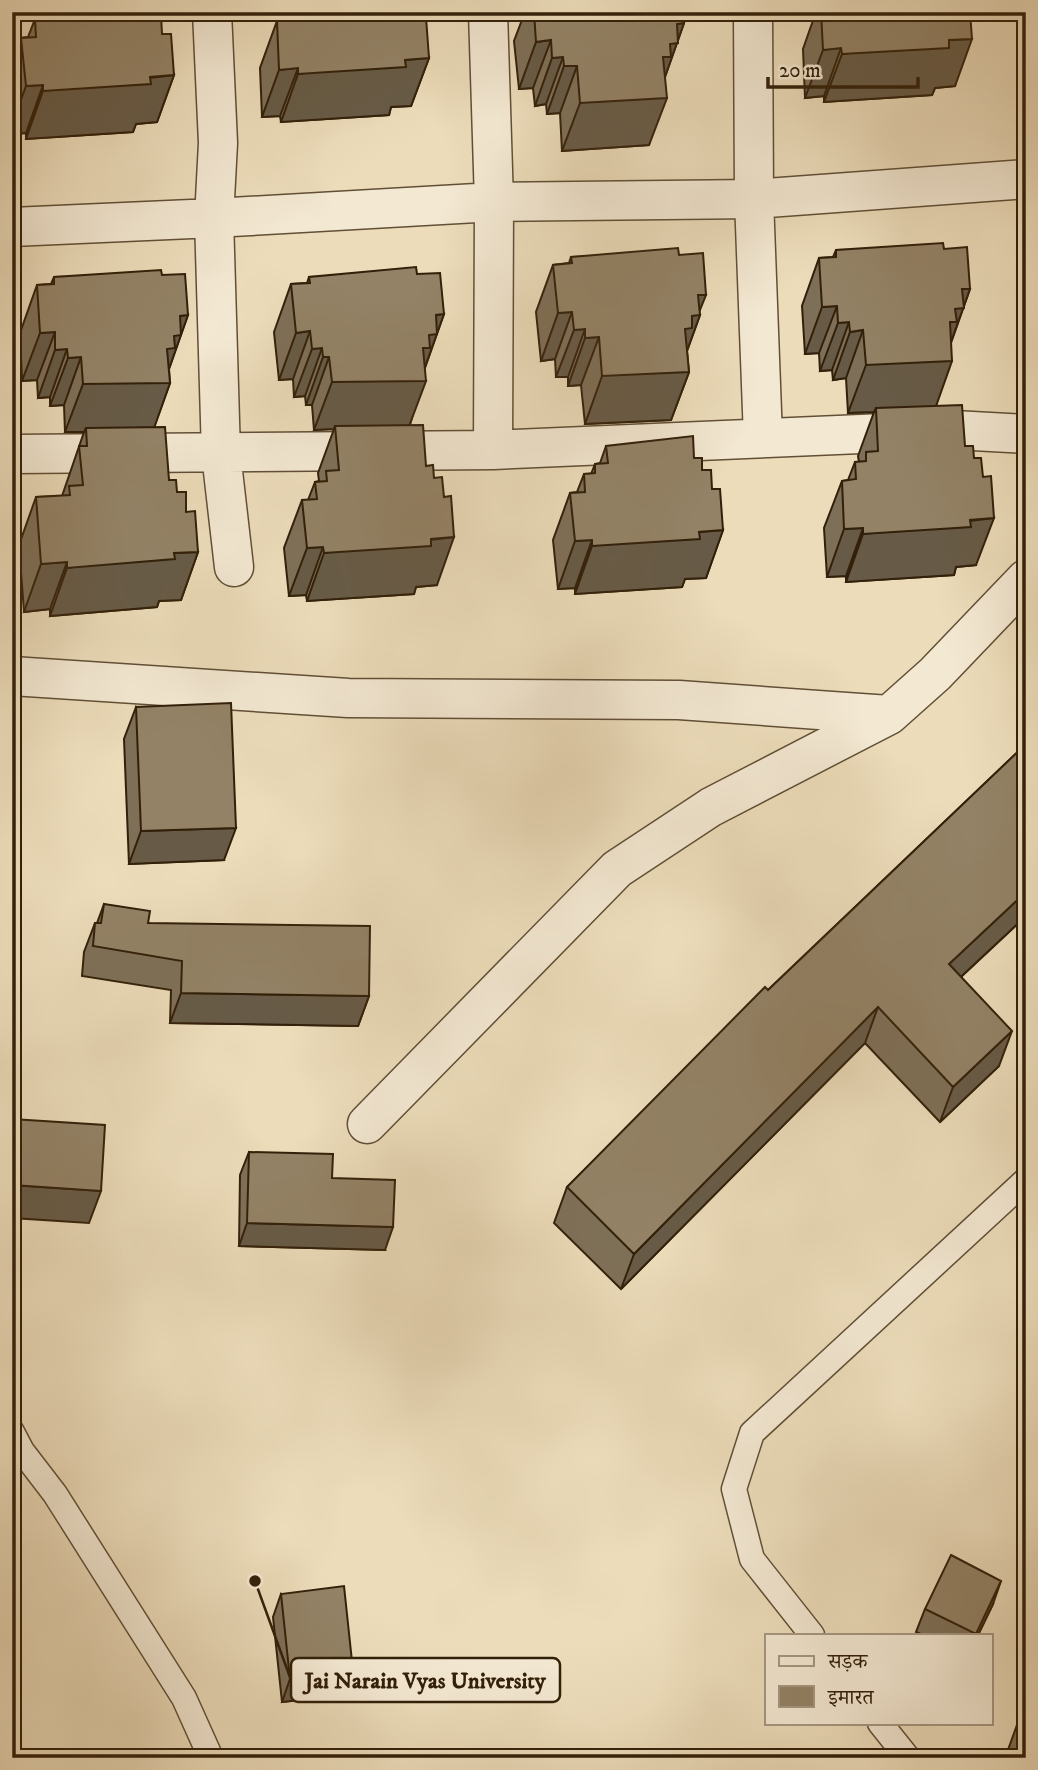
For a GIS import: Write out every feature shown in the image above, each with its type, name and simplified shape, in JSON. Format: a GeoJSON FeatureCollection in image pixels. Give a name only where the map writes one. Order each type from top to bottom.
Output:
{"type":"FeatureCollection","features":[{"type":"Feature","properties":{"kind":"street"},"geometry":{"type":"LineString","coordinates":[[212,12],[218,143],[214,218],[221,454],[234,567]]}},
{"type":"Feature","properties":{"kind":"street"},"geometry":{"type":"LineString","coordinates":[[488,12],[494,202],[494,450]]}},
{"type":"Feature","properties":{"kind":"street"},"geometry":{"type":"LineString","coordinates":[[752,12],[754,199],[763,438]]}},
{"type":"Feature","properties":{"kind":"street"},"geometry":{"type":"LineString","coordinates":[[12,227],[494,202],[754,199],[1026,179]]}},
{"type":"Feature","properties":{"kind":"street"},"geometry":{"type":"LineString","coordinates":[[12,454],[494,450],[954,430],[1026,434]]}},
{"type":"Feature","properties":{"kind":"street"},"geometry":{"type":"LineString","coordinates":[[366,1124],[617,869],[711,807],[889,716],[935,674],[1026,579]]}},
{"type":"Feature","properties":{"kind":"street"},"geometry":{"type":"LineString","coordinates":[[12,676],[348,698],[679,700],[889,716]]}},
{"type":"Feature","properties":{"kind":"lane"},"geometry":{"type":"LineString","coordinates":[[811,1634],[752,1559],[734,1489],[752,1433],[1026,1180]]}},
{"type":"Feature","properties":{"kind":"lane"},"geometry":{"type":"LineString","coordinates":[[12,1432],[22,1451],[55,1494],[184,1698],[211,1758]]}},
{"type":"Feature","properties":{"kind":"lane"},"geometry":{"type":"LineString","coordinates":[[881,1724],[908,1758]]}},
{"type":"Feature","properties":{"kind":"building"},"geometry":{"type":"Polygon","coordinates":[[[46,12],[153,12],[153,16],[161,15],[162,34],[171,34],[174,75],[150,77],[151,84],[43,91],[43,85],[26,86],[21,38],[36,37],[35,19],[46,19],[46,12]]]}},
{"type":"Feature","properties":{"kind":"building"},"geometry":{"type":"Polygon","coordinates":[[[291,12],[417,12],[418,17],[426,17],[429,58],[405,60],[406,67],[298,74],[298,68],[279,70],[277,21],[291,20],[291,12]]]}},
{"type":"Feature","properties":{"kind":"building"},"geometry":{"type":"Polygon","coordinates":[[[534,12],[683,12],[684,23],[677,24],[678,43],[670,44],[671,57],[663,57],[667,98],[580,103],[577,66],[564,66],[563,57],[552,58],[551,40],[536,42],[534,12]]]}},
{"type":"Feature","properties":{"kind":"building"},"geometry":{"type":"Polygon","coordinates":[[[821,12],[970,12],[972,39],[949,40],[949,48],[842,54],[841,48],[823,50],[821,12]]]}},
{"type":"Feature","properties":{"kind":"building"},"geometry":{"type":"Polygon","coordinates":[[[943,243],[944,249],[967,247],[970,289],[962,289],[964,308],[955,309],[957,322],[950,322],[952,361],[866,365],[863,330],[850,332],[849,322],[838,323],[837,306],[822,307],[819,258],[836,257],[836,250],[943,243]]]}},
{"type":"Feature","properties":{"kind":"building"},"geometry":{"type":"Polygon","coordinates":[[[678,248],[679,255],[703,253],[706,295],[698,295],[700,315],[692,316],[692,328],[685,329],[689,372],[602,376],[599,337],[585,338],[585,329],[574,330],[572,312],[558,313],[553,265],[572,263],[571,257],[678,248]]]}},
{"type":"Feature","properties":{"kind":"building"},"geometry":{"type":"Polygon","coordinates":[[[416,267],[417,274],[440,273],[444,314],[436,315],[437,334],[429,335],[430,348],[423,348],[426,381],[332,382],[329,357],[323,357],[322,348],[312,349],[310,331],[296,333],[291,284],[310,283],[309,277],[416,267]]]}},
{"type":"Feature","properties":{"kind":"building"},"geometry":{"type":"Polygon","coordinates":[[[161,270],[162,275],[185,274],[188,315],[180,316],[181,335],[174,336],[175,348],[167,349],[170,383],[83,384],[81,357],[68,358],[67,349],[55,350],[55,332],[40,333],[37,285],[54,284],[54,277],[161,270]]]}},
{"type":"Feature","properties":{"kind":"building"},"geometry":{"type":"Polygon","coordinates":[[[962,405],[965,446],[973,446],[974,458],[981,458],[983,477],[991,476],[994,518],[970,520],[971,527],[863,534],[863,528],[844,529],[842,481],[856,479],[855,462],[866,461],[866,452],[878,451],[876,408],[962,405]]]}},
{"type":"Feature","properties":{"kind":"building"},"geometry":{"type":"Polygon","coordinates":[[[423,425],[426,466],[433,465],[434,478],[442,477],[444,497],[451,496],[454,537],[431,539],[431,546],[324,553],[323,547],[307,548],[302,500],[317,499],[315,482],[327,481],[326,471],[339,470],[335,426],[423,425]]]}},
{"type":"Feature","properties":{"kind":"building"},"geometry":{"type":"Polygon","coordinates":[[[165,427],[169,480],[176,480],[177,492],[186,492],[186,512],[195,511],[198,552],[174,553],[175,559],[67,568],[67,562],[41,564],[36,497],[70,495],[69,486],[83,485],[79,446],[87,446],[86,428],[165,427]]]}},
{"type":"Feature","properties":{"kind":"building"},"geometry":{"type":"Polygon","coordinates":[[[693,436],[694,458],[702,458],[702,470],[711,470],[712,489],[720,489],[723,530],[699,532],[700,539],[592,546],[592,540],[575,541],[570,493],[585,492],[584,474],[595,473],[595,464],[608,463],[606,446],[693,436]]]}},
{"type":"Feature","properties":{"kind":"building"},"geometry":{"type":"Polygon","coordinates":[[[231,703],[236,828],[141,831],[136,707],[231,703]]]}},
{"type":"Feature","properties":{"kind":"building"},"geometry":{"type":"Polygon","coordinates":[[[1026,744],[1026,892],[949,964],[1012,1031],[953,1087],[878,1007],[634,1254],[567,1187],[765,987],[768,990],[1026,744]]]}},
{"type":"Feature","properties":{"kind":"building"},"geometry":{"type":"Polygon","coordinates":[[[104,904],[150,911],[148,923],[370,926],[369,996],[181,993],[182,961],[93,946],[95,923],[101,923],[104,904]]]}},
{"type":"Feature","properties":{"kind":"building"},"geometry":{"type":"Polygon","coordinates":[[[12,1119],[105,1125],[101,1191],[12,1185],[12,1119]]]}},
{"type":"Feature","properties":{"kind":"building"},"geometry":{"type":"Polygon","coordinates":[[[249,1152],[333,1154],[332,1178],[395,1180],[393,1227],[247,1223],[249,1152]]]}},
{"type":"Feature","properties":{"kind":"building"},"geometry":{"type":"Polygon","coordinates":[[[951,1555],[1001,1581],[976,1634],[925,1609],[951,1555]]]}},
{"type":"Feature","properties":{"kind":"building"},"geometry":{"type":"Polygon","coordinates":[[[344,1586],[353,1671],[290,1679],[281,1594],[344,1586]]]}},
{"type":"Feature","properties":{"kind":"building"},"geometry":{"type":"Polygon","coordinates":[[[1026,1715],[1026,1732],[1017,1725],[1026,1715]]]}},
{"type":"Feature","properties":{"kind":"place","name":"Jai Narain Vyas University"},"geometry":{"type":"Point","coordinates":[255,1581]}}]}
